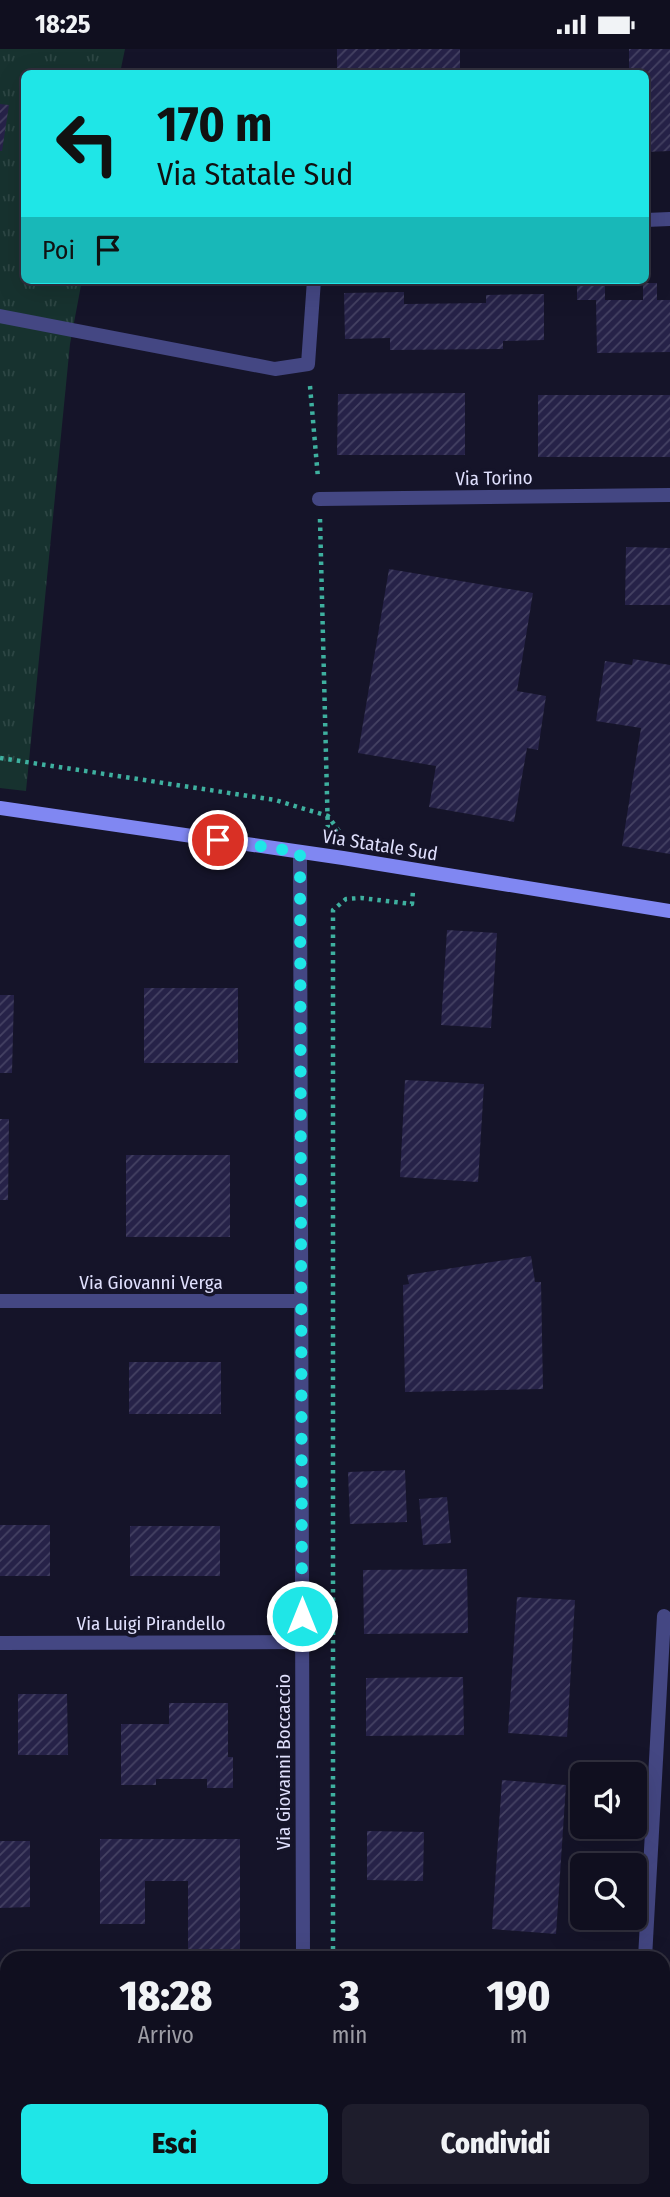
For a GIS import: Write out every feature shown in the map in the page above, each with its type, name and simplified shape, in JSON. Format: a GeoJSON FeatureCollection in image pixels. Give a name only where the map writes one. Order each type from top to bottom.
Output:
{"type":"FeatureCollection","features":[{"type":"Feature","properties":{"kind":"main road","name":"Via Statale Sud"},"geometry":{"type":"LineString","coordinates":[[0,808],[329,856],[670,912]]}},
{"type":"Feature","properties":{"kind":"street"},"geometry":{"type":"LineString","coordinates":[[649,220],[670,219]]}},
{"type":"Feature","properties":{"kind":"street"},"geometry":{"type":"LineString","coordinates":[[0,316],[275,369],[308,364],[314,284]]}},
{"type":"Feature","properties":{"kind":"street","name":"Via Torino"},"geometry":{"type":"LineString","coordinates":[[320,499],[670,495]]}},
{"type":"Feature","properties":{"kind":"street","name":"Via Giovanni Boccaccio"},"geometry":{"type":"LineString","coordinates":[[300,852],[303,1951]]}},
{"type":"Feature","properties":{"kind":"street","name":"Via Giovanni Verga"},"geometry":{"type":"LineString","coordinates":[[0,1301],[301,1301]]}},
{"type":"Feature","properties":{"kind":"street"},"geometry":{"type":"LineString","coordinates":[[645,1951],[664,1616]]}},
{"type":"Feature","properties":{"kind":"street","name":"Via Luigi Pirandello"},"geometry":{"type":"LineString","coordinates":[[0,1643],[302,1642]]}},
{"type":"Feature","properties":{"kind":"path"},"geometry":{"type":"LineString","coordinates":[[308,364],[320,499],[329,856]]}},
{"type":"Feature","properties":{"kind":"path"},"geometry":{"type":"LineString","coordinates":[[0,758],[275,800],[328,816],[345,840]]}},
{"type":"Feature","properties":{"kind":"path"},"geometry":{"type":"LineString","coordinates":[[333,1951],[333,910],[346,899],[361,898],[412,904],[415,870]]}},
{"type":"Feature","properties":{"kind":"green space"},"geometry":{"type":"Polygon","coordinates":[[[0,49],[125,49],[121,70],[21,70],[21,284],[81,284],[70,344],[26,791],[0,788],[0,49]]]}},
{"type":"Feature","properties":{"kind":"building"},"geometry":{"type":"Polygon","coordinates":[[[337,49],[460,49],[460,70],[337,70],[337,49]]]}},
{"type":"Feature","properties":{"kind":"building"},"geometry":{"type":"Polygon","coordinates":[[[629,49],[670,49],[670,151],[649,152],[649,70],[629,70],[629,49]]]}},
{"type":"Feature","properties":{"kind":"building"},"geometry":{"type":"Polygon","coordinates":[[[0,104],[9,105],[2,151],[0,151],[0,104]]]}},
{"type":"Feature","properties":{"kind":"building"},"geometry":{"type":"Polygon","coordinates":[[[657,283],[657,300],[670,300],[670,352],[597,353],[596,300],[577,300],[577,284],[605,284],[605,300],[643,300],[643,284],[657,283]]]}},
{"type":"Feature","properties":{"kind":"building"},"geometry":{"type":"Polygon","coordinates":[[[404,292],[404,304],[486,303],[486,295],[544,294],[544,340],[503,341],[503,349],[390,350],[390,338],[345,339],[344,293],[404,292]]]}},
{"type":"Feature","properties":{"kind":"building"},"geometry":{"type":"Polygon","coordinates":[[[465,393],[465,455],[337,455],[338,394],[465,393]]]}},
{"type":"Feature","properties":{"kind":"building"},"geometry":{"type":"Polygon","coordinates":[[[538,395],[670,395],[670,457],[538,457],[538,395]]]}},
{"type":"Feature","properties":{"kind":"building"},"geometry":{"type":"Polygon","coordinates":[[[626,547],[670,548],[670,605],[625,605],[626,547]]]}},
{"type":"Feature","properties":{"kind":"building"},"geometry":{"type":"Polygon","coordinates":[[[389,569],[533,593],[517,691],[546,696],[538,750],[527,748],[514,822],[429,807],[436,766],[358,753],[389,569]]]}},
{"type":"Feature","properties":{"kind":"building"},"geometry":{"type":"Polygon","coordinates":[[[633,659],[670,665],[670,854],[622,846],[641,728],[596,721],[605,661],[632,665],[633,659]]]}},
{"type":"Feature","properties":{"kind":"building"},"geometry":{"type":"Polygon","coordinates":[[[447,930],[497,933],[491,1028],[441,1025],[447,930]]]}},
{"type":"Feature","properties":{"kind":"building"},"geometry":{"type":"Polygon","coordinates":[[[144,988],[238,988],[238,1063],[144,1063],[144,988]]]}},
{"type":"Feature","properties":{"kind":"building"},"geometry":{"type":"Polygon","coordinates":[[[0,995],[14,995],[12,1073],[0,1073],[0,995]]]}},
{"type":"Feature","properties":{"kind":"building"},"geometry":{"type":"Polygon","coordinates":[[[405,1080],[484,1084],[478,1182],[400,1177],[405,1080]]]}},
{"type":"Feature","properties":{"kind":"building"},"geometry":{"type":"Polygon","coordinates":[[[0,1119],[9,1119],[8,1200],[0,1200],[0,1119]]]}},
{"type":"Feature","properties":{"kind":"building"},"geometry":{"type":"Polygon","coordinates":[[[126,1155],[230,1155],[230,1237],[126,1237],[126,1155]]]}},
{"type":"Feature","properties":{"kind":"building"},"geometry":{"type":"Polygon","coordinates":[[[531,1256],[535,1282],[541,1282],[543,1389],[405,1392],[403,1285],[409,1284],[407,1275],[531,1256]]]}},
{"type":"Feature","properties":{"kind":"building"},"geometry":{"type":"Polygon","coordinates":[[[129,1362],[221,1362],[221,1414],[129,1414],[129,1362]]]}},
{"type":"Feature","properties":{"kind":"building"},"geometry":{"type":"Polygon","coordinates":[[[405,1470],[407,1522],[350,1524],[348,1472],[405,1470]]]}},
{"type":"Feature","properties":{"kind":"building"},"geometry":{"type":"Polygon","coordinates":[[[447,1497],[451,1543],[423,1545],[419,1499],[447,1497]]]}},
{"type":"Feature","properties":{"kind":"building"},"geometry":{"type":"Polygon","coordinates":[[[0,1525],[50,1525],[50,1576],[0,1576],[0,1525]]]}},
{"type":"Feature","properties":{"kind":"building"},"geometry":{"type":"Polygon","coordinates":[[[130,1526],[220,1526],[220,1576],[130,1576],[130,1526]]]}},
{"type":"Feature","properties":{"kind":"building"},"geometry":{"type":"Polygon","coordinates":[[[467,1569],[468,1633],[364,1634],[363,1570],[467,1569]]]}},
{"type":"Feature","properties":{"kind":"building"},"geometry":{"type":"Polygon","coordinates":[[[517,1597],[575,1600],[567,1737],[508,1733],[517,1597]]]}},
{"type":"Feature","properties":{"kind":"building"},"geometry":{"type":"Polygon","coordinates":[[[463,1677],[464,1735],[366,1736],[366,1678],[463,1677]]]}},
{"type":"Feature","properties":{"kind":"building"},"geometry":{"type":"Polygon","coordinates":[[[18,1694],[67,1694],[68,1755],[18,1755],[18,1694]]]}},
{"type":"Feature","properties":{"kind":"building"},"geometry":{"type":"Polygon","coordinates":[[[169,1703],[228,1703],[228,1757],[233,1757],[233,1788],[207,1788],[207,1779],[156,1779],[156,1785],[121,1785],[121,1724],[169,1724],[169,1703]]]}},
{"type":"Feature","properties":{"kind":"building"},"geometry":{"type":"Polygon","coordinates":[[[502,1780],[566,1785],[556,1934],[492,1929],[502,1780]]]}},
{"type":"Feature","properties":{"kind":"building"},"geometry":{"type":"Polygon","coordinates":[[[367,1831],[424,1832],[423,1881],[367,1880],[367,1831]]]}},
{"type":"Feature","properties":{"kind":"building"},"geometry":{"type":"Polygon","coordinates":[[[100,1839],[240,1839],[240,1949],[188,1949],[188,1881],[145,1881],[145,1924],[100,1924],[100,1839]]]}},
{"type":"Feature","properties":{"kind":"building"},"geometry":{"type":"Polygon","coordinates":[[[0,1841],[30,1841],[30,1907],[0,1908],[0,1841]]]}},
{"type":"Feature","properties":{"kind":"route"},"geometry":{"type":"LineString","coordinates":[[218,840],[300,852],[302,1616]]}}]}
